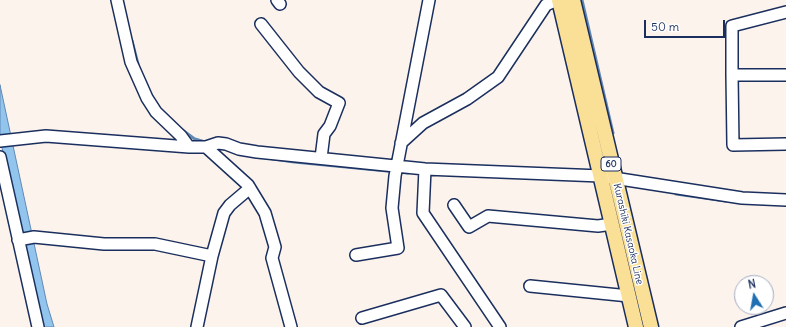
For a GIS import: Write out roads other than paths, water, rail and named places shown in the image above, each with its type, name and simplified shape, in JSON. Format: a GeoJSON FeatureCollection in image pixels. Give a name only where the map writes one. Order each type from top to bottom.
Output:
{"type":"FeatureCollection","features":[{"type":"Feature","properties":{"kind":"main road","name":"Kurashiki Kasaoka Line"},"geometry":{"type":"LineString","coordinates":[[558,0],[636,327]]}},
{"type":"Feature","properties":{"kind":"main road","name":"Kurashiki Kasaoka Line"},"geometry":{"type":"LineString","coordinates":[[573,0],[651,327]]}},
{"type":"Feature","properties":{"kind":"street"},"geometry":{"type":"LineString","coordinates":[[117,0],[131,62],[146,98],[156,112],[181,136],[189,147]]}},
{"type":"Feature","properties":{"kind":"street"},"geometry":{"type":"LineString","coordinates":[[356,255],[398,248],[392,208],[396,170],[429,0]]}},
{"type":"Feature","properties":{"kind":"street"},"geometry":{"type":"LineString","coordinates":[[401,143],[423,123],[467,98],[498,77],[546,5],[558,0]]}},
{"type":"Feature","properties":{"kind":"street"},"geometry":{"type":"LineString","coordinates":[[786,12],[732,26],[733,145],[786,144]]}},
{"type":"Feature","properties":{"kind":"street"},"geometry":{"type":"LineString","coordinates":[[261,24],[299,72],[319,92],[339,103],[330,126],[324,134],[321,158]]}},
{"type":"Feature","properties":{"kind":"street"},"geometry":{"type":"LineString","coordinates":[[732,75],[786,75]]}},
{"type":"Feature","properties":{"kind":"street"},"geometry":{"type":"LineString","coordinates":[[0,141],[46,136],[189,147],[226,144],[240,149],[258,152],[321,158],[396,170],[601,176],[742,198],[786,200]]}},
{"type":"Feature","properties":{"kind":"street"},"geometry":{"type":"LineString","coordinates":[[211,146],[265,213],[291,327]]}},
{"type":"Feature","properties":{"kind":"street"},"geometry":{"type":"LineString","coordinates":[[0,157],[20,240],[38,327]]}},
{"type":"Feature","properties":{"kind":"street"},"geometry":{"type":"LineString","coordinates":[[424,172],[426,179],[423,213],[500,327]]}},
{"type":"Feature","properties":{"kind":"street"},"geometry":{"type":"LineString","coordinates":[[197,327],[212,256],[224,213],[248,190]]}},
{"type":"Feature","properties":{"kind":"street"},"geometry":{"type":"LineString","coordinates":[[454,204],[469,227],[488,216],[598,226],[612,224]]}},
{"type":"Feature","properties":{"kind":"street"},"geometry":{"type":"LineString","coordinates":[[20,240],[34,237],[104,244],[155,244],[212,256]]}},
{"type":"Feature","properties":{"kind":"street"},"geometry":{"type":"LineString","coordinates":[[530,286],[629,296]]}},
{"type":"Feature","properties":{"kind":"street"},"geometry":{"type":"LineString","coordinates":[[362,318],[441,295],[465,327]]}},
{"type":"Feature","properties":{"kind":"street"},"geometry":{"type":"LineString","coordinates":[[741,327],[786,313]]}},
{"type":"Feature","properties":{"kind":"water"},"geometry":{"type":"Polygon","coordinates":[[[0,85],[47,304],[54,327],[43,327],[0,139],[0,85]]]}},
{"type":"Feature","properties":{"kind":"waterway"},"geometry":{"type":"LineString","coordinates":[[582,0],[613,133]]}},
{"type":"Feature","properties":{"kind":"waterway"},"geometry":{"type":"LineString","coordinates":[[132,41],[138,64]]}},
{"type":"Feature","properties":{"kind":"waterway"},"geometry":{"type":"LineString","coordinates":[[181,129],[196,140]]}},
{"type":"Feature","properties":{"kind":"waterway"},"geometry":{"type":"LineString","coordinates":[[195,139],[205,142]]}},
{"type":"Feature","properties":{"kind":"waterway"},"geometry":{"type":"LineString","coordinates":[[247,155],[294,162],[408,173]]}},
{"type":"Feature","properties":{"kind":"waterway"},"geometry":{"type":"LineString","coordinates":[[676,194],[726,201]]}}]}
